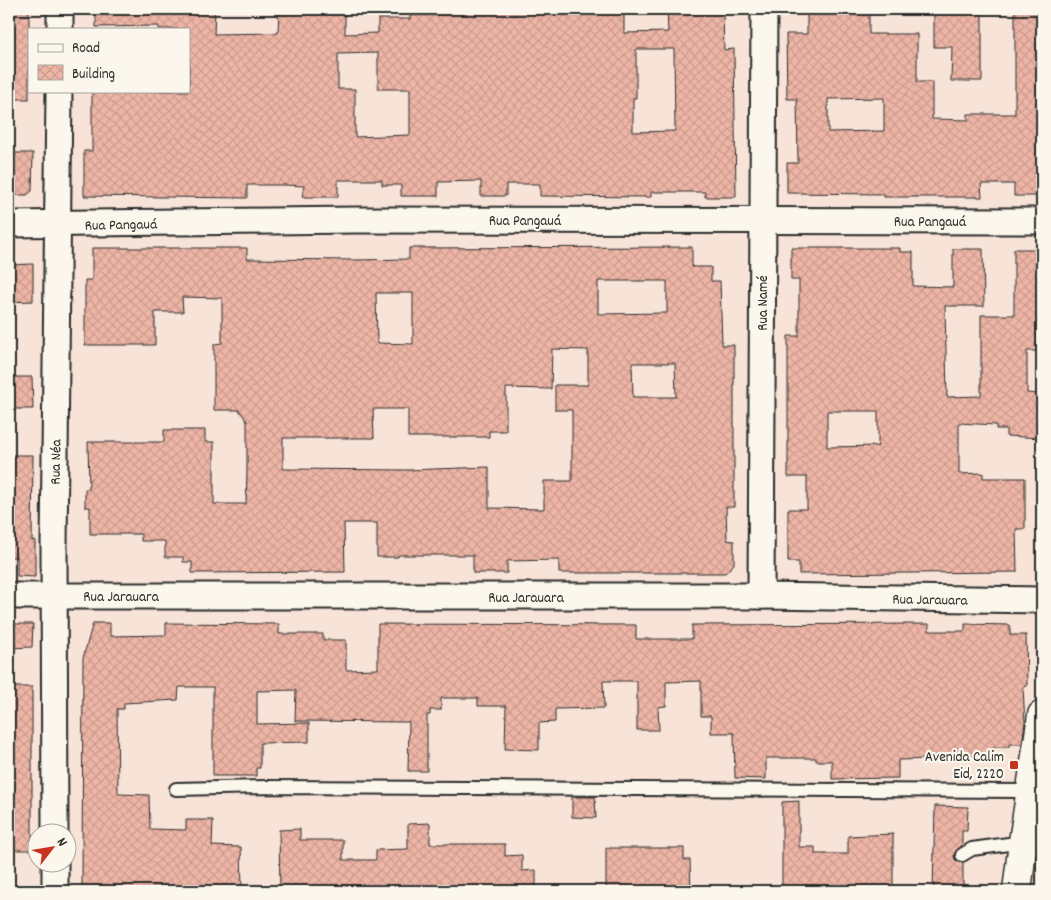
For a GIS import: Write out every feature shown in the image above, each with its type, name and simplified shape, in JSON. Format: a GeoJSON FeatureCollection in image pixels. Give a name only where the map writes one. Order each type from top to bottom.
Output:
{"type":"FeatureCollection","features":[{"type":"Feature","properties":{"kind":"main road"},"geometry":{"type":"LineString","coordinates":[[1017,891],[1022,842],[1042,715]]}},
{"type":"Feature","properties":{"kind":"street"},"geometry":{"type":"LineString","coordinates":[[60,9],[60,28]]}},
{"type":"Feature","properties":{"kind":"street","name":"Rua Namé"},"geometry":{"type":"LineString","coordinates":[[762,596],[764,9]]}},
{"type":"Feature","properties":{"kind":"street","name":"Rua Néa"},"geometry":{"type":"LineString","coordinates":[[55,822],[54,596],[60,92]]}},
{"type":"Feature","properties":{"kind":"street","name":"Rua Pangauá"},"geometry":{"type":"LineString","coordinates":[[9,224],[357,220],[1042,221]]}},
{"type":"Feature","properties":{"kind":"street","name":"Rua Jarauara"},"geometry":{"type":"LineString","coordinates":[[9,596],[762,596],[1042,600]]}},
{"type":"Feature","properties":{"kind":"street"},"geometry":{"type":"LineString","coordinates":[[55,872],[55,891]]}},
{"type":"Feature","properties":{"kind":"lane"},"geometry":{"type":"LineString","coordinates":[[176,789],[285,787],[1030,791]]}},
{"type":"Feature","properties":{"kind":"lane"},"geometry":{"type":"LineString","coordinates":[[962,855],[972,850],[1022,842]]}},
{"type":"Feature","properties":{"kind":"building"},"geometry":{"type":"Polygon","coordinates":[[[9,9],[29,9],[29,99],[9,99],[9,9]]]}},
{"type":"Feature","properties":{"kind":"building"},"geometry":{"type":"Polygon","coordinates":[[[96,9],[215,9],[214,34],[278,33],[279,9],[345,9],[345,34],[378,33],[378,19],[410,19],[410,15],[443,15],[443,9],[617,9],[617,12],[624,11],[624,33],[668,32],[667,9],[723,11],[724,50],[734,49],[736,197],[705,197],[705,192],[651,192],[651,197],[540,196],[540,184],[506,184],[506,196],[481,196],[481,181],[438,182],[438,196],[401,196],[401,185],[382,185],[382,180],[338,180],[338,197],[302,197],[304,186],[284,185],[247,185],[247,198],[84,196],[84,151],[92,151],[92,92],[190,92],[190,28],[159,28],[159,26],[96,27],[96,9]],[[636,49],[636,98],[633,98],[633,132],[675,131],[674,49],[636,49]],[[378,53],[338,54],[338,89],[355,89],[355,137],[410,135],[410,89],[378,89],[378,53]]]}},
{"type":"Feature","properties":{"kind":"building"},"geometry":{"type":"Polygon","coordinates":[[[807,9],[869,9],[869,34],[917,34],[917,82],[932,82],[932,119],[968,120],[968,114],[1015,114],[1015,9],[1041,9],[1042,196],[1014,196],[1014,184],[981,184],[982,197],[884,197],[884,194],[787,193],[787,163],[798,163],[797,99],[787,99],[786,34],[807,34],[807,9]],[[884,98],[828,99],[828,132],[884,131],[884,98]]]}},
{"type":"Feature","properties":{"kind":"building"},"geometry":{"type":"Polygon","coordinates":[[[934,9],[982,9],[982,81],[951,81],[952,47],[934,47],[934,9]]]}},
{"type":"Feature","properties":{"kind":"building"},"geometry":{"type":"Polygon","coordinates":[[[9,153],[33,153],[32,191],[27,195],[9,195],[9,153]]]}},
{"type":"Feature","properties":{"kind":"building"},"geometry":{"type":"Polygon","coordinates":[[[692,247],[692,267],[711,267],[711,281],[720,281],[722,345],[734,345],[734,507],[726,507],[727,540],[734,541],[734,564],[725,573],[559,573],[559,560],[507,561],[507,573],[473,573],[473,555],[398,555],[398,557],[377,557],[377,523],[344,523],[345,572],[192,573],[192,562],[183,562],[183,557],[165,557],[165,541],[141,541],[141,534],[90,534],[90,507],[85,507],[85,489],[89,489],[88,442],[164,442],[164,430],[205,430],[205,442],[214,442],[214,504],[246,504],[247,471],[247,421],[239,410],[214,410],[214,344],[222,343],[222,298],[182,297],[183,312],[155,312],[155,345],[85,345],[85,280],[92,280],[92,248],[247,248],[247,259],[356,260],[409,259],[409,248],[692,247]],[[598,281],[598,314],[667,313],[667,281],[598,281]],[[376,293],[377,343],[413,344],[413,293],[376,293]],[[552,349],[551,389],[506,388],[506,431],[489,431],[489,437],[408,437],[408,409],[373,409],[374,438],[283,438],[283,469],[408,470],[489,467],[489,508],[544,509],[544,481],[572,481],[572,410],[555,410],[555,385],[588,385],[588,350],[552,349]],[[632,363],[633,397],[676,397],[675,363],[632,363]]]}},
{"type":"Feature","properties":{"kind":"building"},"geometry":{"type":"Polygon","coordinates":[[[791,248],[900,248],[900,252],[913,252],[913,286],[953,287],[953,249],[983,249],[984,306],[945,306],[947,397],[981,396],[981,315],[1014,315],[1014,249],[1042,249],[1042,346],[1039,346],[1039,351],[1027,351],[1027,393],[1040,394],[1042,438],[1006,436],[1006,429],[996,429],[996,425],[959,423],[959,474],[983,473],[983,478],[1025,478],[1025,529],[1016,529],[1017,572],[799,574],[799,562],[788,562],[788,509],[807,509],[807,477],[788,477],[788,336],[799,336],[799,280],[791,280],[791,248]],[[827,411],[827,447],[878,446],[878,411],[827,411]]]}},
{"type":"Feature","properties":{"kind":"building"},"geometry":{"type":"Polygon","coordinates":[[[33,264],[33,301],[9,302],[9,265],[33,264]]]}},
{"type":"Feature","properties":{"kind":"building"},"geometry":{"type":"Polygon","coordinates":[[[9,377],[32,377],[33,409],[9,409],[9,377]]]}},
{"type":"Feature","properties":{"kind":"building"},"geometry":{"type":"Polygon","coordinates":[[[9,455],[33,455],[32,541],[35,540],[35,577],[17,576],[17,557],[9,557],[9,455]]]}},
{"type":"Feature","properties":{"kind":"building"},"geometry":{"type":"Polygon","coordinates":[[[93,623],[110,623],[110,636],[166,635],[166,623],[279,624],[279,634],[323,634],[323,640],[346,640],[346,670],[378,669],[378,624],[636,625],[636,639],[692,639],[692,625],[929,624],[929,631],[965,631],[965,624],[1010,625],[1010,635],[1026,635],[1027,686],[1023,687],[1025,723],[1022,744],[1009,744],[1009,747],[994,747],[994,756],[930,756],[930,759],[898,760],[898,778],[832,779],[832,761],[816,761],[816,758],[766,758],[766,779],[735,778],[734,733],[711,733],[711,716],[701,716],[701,681],[666,682],[666,706],[658,707],[659,730],[637,730],[637,681],[603,681],[604,708],[555,709],[555,722],[539,723],[539,750],[505,749],[506,706],[478,706],[478,698],[441,698],[441,710],[430,710],[430,715],[427,715],[427,771],[408,771],[409,722],[295,721],[296,690],[257,691],[257,724],[309,723],[309,742],[260,743],[260,768],[256,768],[256,776],[213,776],[213,687],[179,687],[178,700],[124,703],[124,709],[117,709],[118,794],[149,795],[150,829],[186,830],[186,820],[213,820],[212,846],[241,847],[242,891],[82,891],[83,658],[93,623]]]}},
{"type":"Feature","properties":{"kind":"building"},"geometry":{"type":"Polygon","coordinates":[[[13,624],[33,624],[32,647],[10,648],[10,630],[13,630],[13,624]]]}},
{"type":"Feature","properties":{"kind":"building"},"geometry":{"type":"Polygon","coordinates":[[[9,687],[32,687],[32,822],[28,822],[28,850],[9,850],[9,687]]]}},
{"type":"Feature","properties":{"kind":"building"},"geometry":{"type":"Polygon","coordinates":[[[572,797],[595,797],[596,818],[572,817],[572,797]]]}},
{"type":"Feature","properties":{"kind":"building"},"geometry":{"type":"Polygon","coordinates":[[[799,801],[799,847],[815,847],[815,854],[848,854],[848,836],[893,834],[893,891],[782,891],[782,802],[799,801]]]}},
{"type":"Feature","properties":{"kind":"building"},"geometry":{"type":"Polygon","coordinates":[[[935,806],[968,807],[967,831],[962,831],[962,845],[954,855],[955,860],[963,863],[963,891],[933,891],[935,806]]]}},
{"type":"Feature","properties":{"kind":"building"},"geometry":{"type":"Polygon","coordinates":[[[430,823],[430,844],[505,844],[505,856],[522,855],[522,871],[536,870],[536,891],[280,891],[279,830],[300,829],[300,840],[343,840],[343,860],[376,860],[376,850],[408,849],[408,824],[430,823]]]}},
{"type":"Feature","properties":{"kind":"building"},"geometry":{"type":"Polygon","coordinates":[[[606,848],[684,848],[684,860],[690,860],[691,891],[606,891],[606,848]]]}},
{"type":"Feature","properties":{"kind":"place","name":"Avenida Calim Eid, 2220"},"geometry":{"type":"Point","coordinates":[1014,765]}}]}
